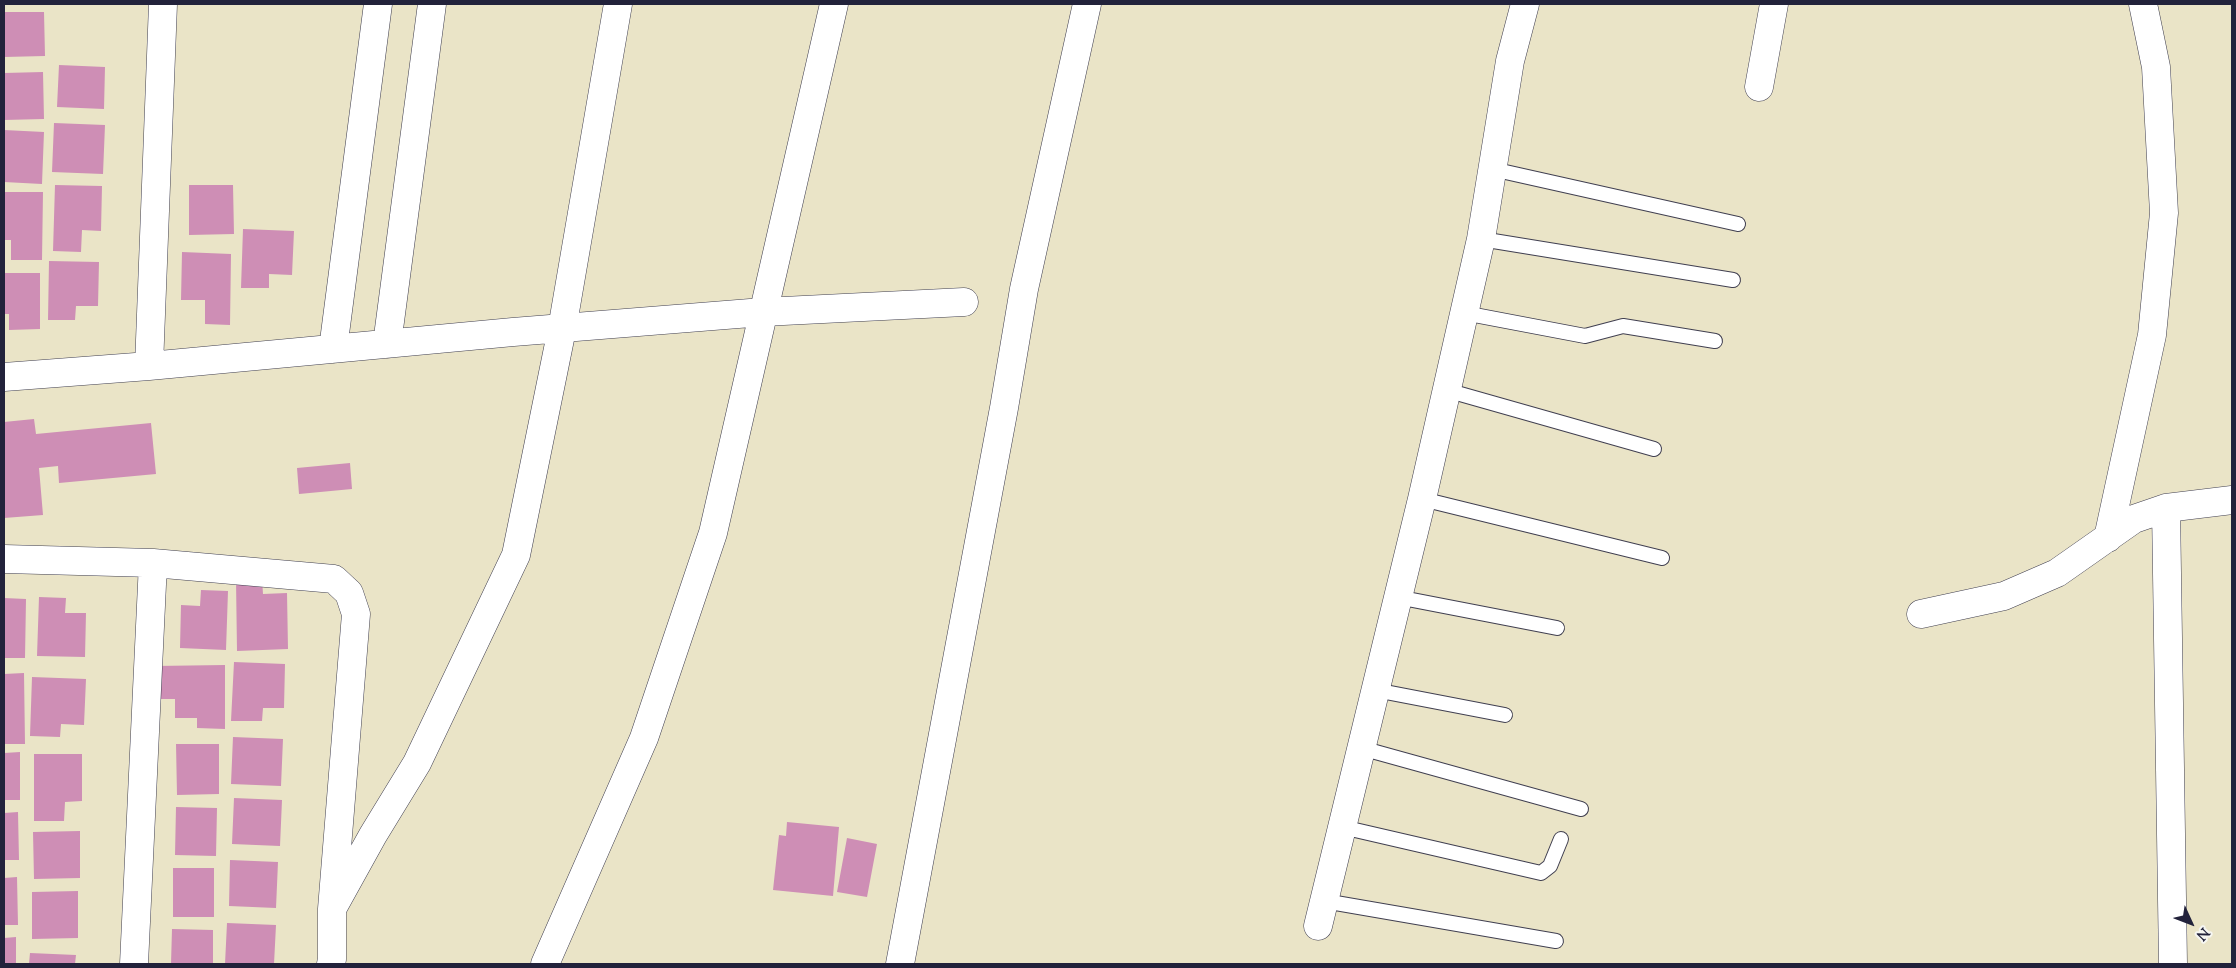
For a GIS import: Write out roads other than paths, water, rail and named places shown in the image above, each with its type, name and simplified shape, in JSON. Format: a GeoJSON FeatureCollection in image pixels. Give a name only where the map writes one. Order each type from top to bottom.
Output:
{"type":"FeatureCollection","features":[{"type":"Feature","properties":{"kind":"street"},"geometry":{"type":"LineString","coordinates":[[149,366],[163,4]]}},
{"type":"Feature","properties":{"kind":"street"},"geometry":{"type":"LineString","coordinates":[[333,349],[378,4]]}},
{"type":"Feature","properties":{"kind":"street"},"geometry":{"type":"LineString","coordinates":[[386,344],[432,4]]}},
{"type":"Feature","properties":{"kind":"street"},"geometry":{"type":"LineString","coordinates":[[332,909],[417,762],[516,555],[562,329],[618,4]]}},
{"type":"Feature","properties":{"kind":"street"},"geometry":{"type":"LineString","coordinates":[[545,964],[644,738],[713,534],[762,312],[834,4]]}},
{"type":"Feature","properties":{"kind":"street"},"geometry":{"type":"LineString","coordinates":[[900,964],[1002,418],[1024,289],[1087,4]]}},
{"type":"Feature","properties":{"kind":"street"},"geometry":{"type":"LineString","coordinates":[[1321,914],[1422,500],[1481,239],[1510,61],[1525,4]]}},
{"type":"Feature","properties":{"kind":"street"},"geometry":{"type":"LineString","coordinates":[[1759,87],[1774,4]]}},
{"type":"Feature","properties":{"kind":"street"},"geometry":{"type":"LineString","coordinates":[[2108,538],[2152,335],[2164,213],[2156,67],[2143,4]]}},
{"type":"Feature","properties":{"kind":"street"},"geometry":{"type":"LineString","coordinates":[[4,377],[762,312],[964,302]]}},
{"type":"Feature","properties":{"kind":"street"},"geometry":{"type":"LineString","coordinates":[[1921,614],[2004,596],[2057,573],[2134,519],[2166,508],[2232,500]]}},
{"type":"Feature","properties":{"kind":"street"},"geometry":{"type":"LineString","coordinates":[[2166,508],[2173,964]]}},
{"type":"Feature","properties":{"kind":"street"},"geometry":{"type":"LineString","coordinates":[[4,559],[153,562],[334,579],[349,593],[356,614],[332,909],[332,959],[330,964]]}},
{"type":"Feature","properties":{"kind":"street"},"geometry":{"type":"LineString","coordinates":[[134,964],[153,562]]}},
{"type":"Feature","properties":{"kind":"lane"},"geometry":{"type":"LineString","coordinates":[[1492,169],[1738,224]]}},
{"type":"Feature","properties":{"kind":"lane"},"geometry":{"type":"LineString","coordinates":[[1481,239],[1733,280]]}},
{"type":"Feature","properties":{"kind":"lane"},"geometry":{"type":"LineString","coordinates":[[1464,313],[1585,336],[1623,326],[1715,341]]}},
{"type":"Feature","properties":{"kind":"lane"},"geometry":{"type":"LineString","coordinates":[[1446,390],[1654,449]]}},
{"type":"Feature","properties":{"kind":"lane"},"geometry":{"type":"LineString","coordinates":[[1422,500],[1662,558]]}},
{"type":"Feature","properties":{"kind":"lane"},"geometry":{"type":"LineString","coordinates":[[1397,597],[1557,628]]}},
{"type":"Feature","properties":{"kind":"lane"},"geometry":{"type":"LineString","coordinates":[[1375,690],[1505,715]]}},
{"type":"Feature","properties":{"kind":"lane"},"geometry":{"type":"LineString","coordinates":[[1361,748],[1581,809]]}},
{"type":"Feature","properties":{"kind":"lane"},"geometry":{"type":"LineString","coordinates":[[1342,827],[1541,873],[1550,866],[1561,839]]}},
{"type":"Feature","properties":{"kind":"lane"},"geometry":{"type":"LineString","coordinates":[[1321,914],[1556,941]]}}]}
